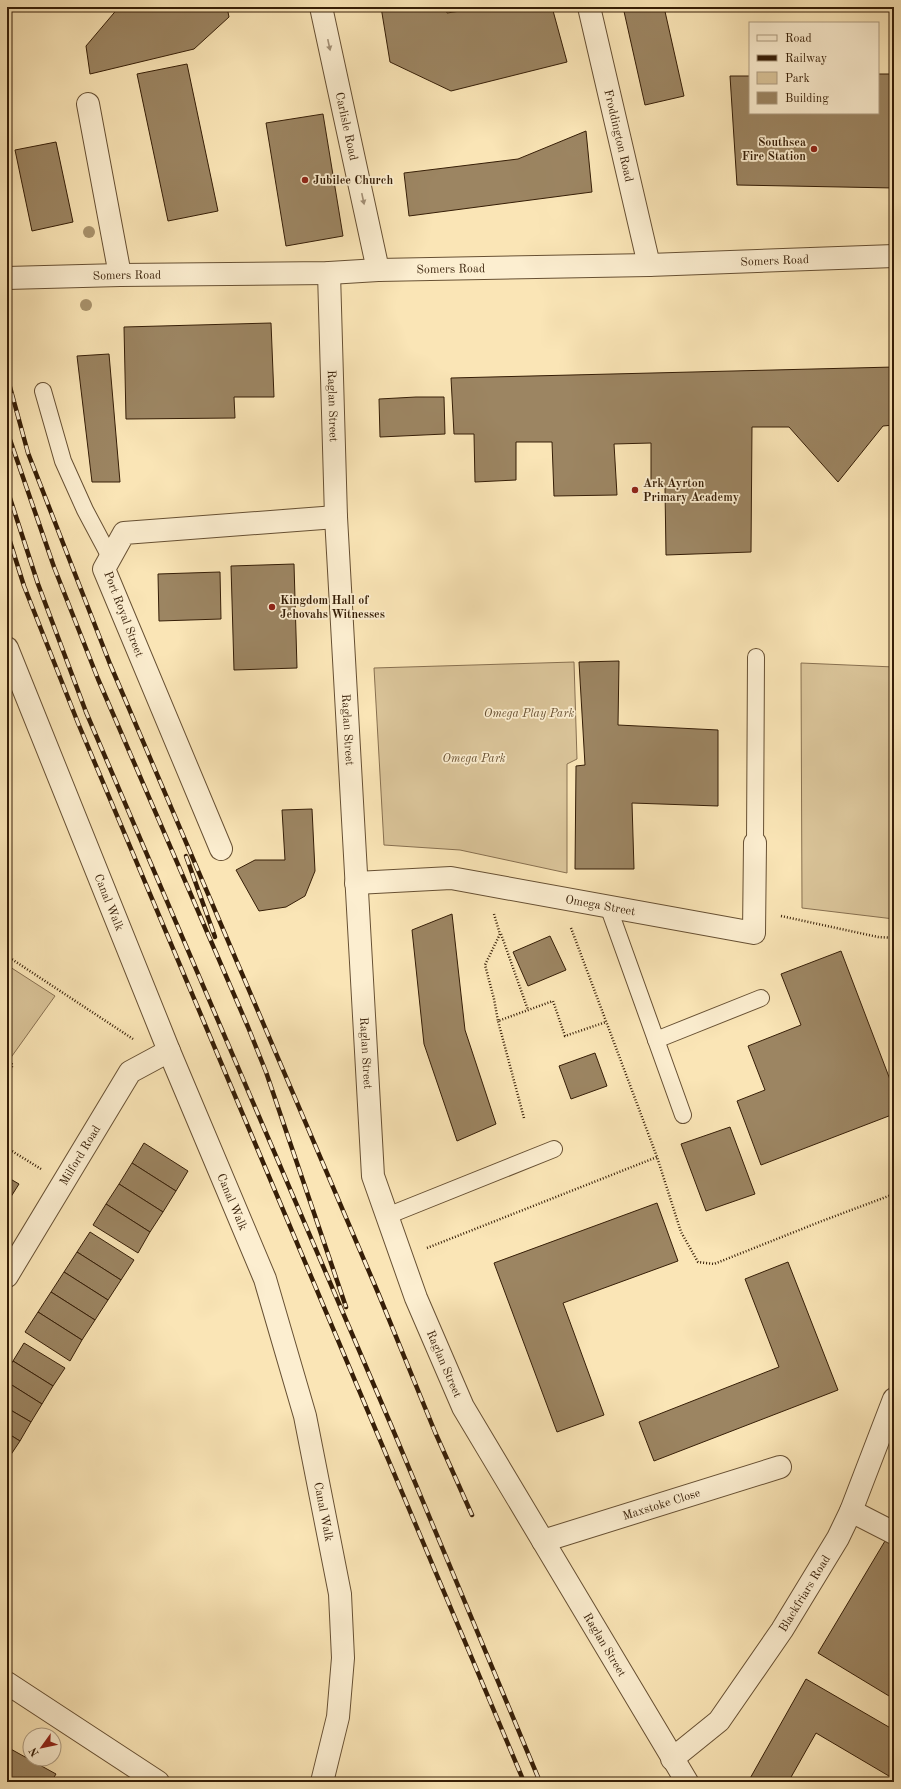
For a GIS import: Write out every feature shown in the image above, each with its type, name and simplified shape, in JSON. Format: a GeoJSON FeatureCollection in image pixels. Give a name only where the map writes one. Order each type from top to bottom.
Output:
{"type":"FeatureCollection","features":[{"type":"Feature","properties":{"kind":"street","name":"Carlisle Road"},"geometry":{"type":"LineString","coordinates":[[321,7],[378,270]]}},
{"type":"Feature","properties":{"kind":"street","name":"Froddington Road"},"geometry":{"type":"LineString","coordinates":[[589,7],[649,265]]}},
{"type":"Feature","properties":{"kind":"street"},"geometry":{"type":"LineString","coordinates":[[88,104],[120,275]]}},
{"type":"Feature","properties":{"kind":"street","name":"Somers Road"},"geometry":{"type":"LineString","coordinates":[[7,278],[120,275],[329,273],[378,270],[649,265],[894,256]]}},
{"type":"Feature","properties":{"kind":"street","name":"Raglan Street"},"geometry":{"type":"LineString","coordinates":[[329,273],[336,517],[373,1176],[416,1298],[463,1407],[687,1782]]}},
{"type":"Feature","properties":{"kind":"street","name":"Port Royal Street"},"geometry":{"type":"LineString","coordinates":[[221,849],[104,570],[124,532],[336,517]]}},
{"type":"Feature","properties":{"kind":"street","name":"Canal Walk"},"geometry":{"type":"LineString","coordinates":[[7,648],[169,1051],[265,1279],[305,1416],[340,1594],[343,1658],[338,1717],[322,1782]]}},
{"type":"Feature","properties":{"kind":"street","name":"Omega Street"},"geometry":{"type":"LineString","coordinates":[[356,883],[451,878],[754,933],[755,843]]}},
{"type":"Feature","properties":{"kind":"street","name":"Milford Road"},"geometry":{"type":"LineString","coordinates":[[7,1276],[130,1072],[169,1051]]}},
{"type":"Feature","properties":{"kind":"street","name":"Blackfriars Road"},"geometry":{"type":"LineString","coordinates":[[672,1759],[719,1721],[782,1630],[838,1538],[851,1511],[894,1399]]}},
{"type":"Feature","properties":{"kind":"street","name":"Maxstoke Close"},"geometry":{"type":"LineString","coordinates":[[542,1541],[780,1467]]}},
{"type":"Feature","properties":{"kind":"street"},"geometry":{"type":"LineString","coordinates":[[851,1511],[894,1533]]}},
{"type":"Feature","properties":{"kind":"street"},"geometry":{"type":"LineString","coordinates":[[7,1683],[158,1782]]}},
{"type":"Feature","properties":{"kind":"lane"},"geometry":{"type":"LineString","coordinates":[[43,391],[63,461],[84,510],[110,557]]}},
{"type":"Feature","properties":{"kind":"lane"},"geometry":{"type":"LineString","coordinates":[[755,843],[756,656]]}},
{"type":"Feature","properties":{"kind":"lane"},"geometry":{"type":"LineString","coordinates":[[608,906],[683,1115]]}},
{"type":"Feature","properties":{"kind":"lane"},"geometry":{"type":"LineString","coordinates":[[656,1040],[761,998]]}},
{"type":"Feature","properties":{"kind":"lane"},"geometry":{"type":"LineString","coordinates":[[387,1216],[554,1148]]}},
{"type":"Feature","properties":{"kind":"path"},"geometry":{"type":"LineString","coordinates":[[483,884],[528,1010]]}},
{"type":"Feature","properties":{"kind":"path"},"geometry":{"type":"LineString","coordinates":[[755,915],[779,916],[878,937],[894,938]]}},
{"type":"Feature","properties":{"kind":"path"},"geometry":{"type":"LineString","coordinates":[[500,934],[485,965],[498,1021],[524,1118]]}},
{"type":"Feature","properties":{"kind":"path"},"geometry":{"type":"LineString","coordinates":[[7,956],[133,1039]]}},
{"type":"Feature","properties":{"kind":"path"},"geometry":{"type":"LineString","coordinates":[[498,1021],[553,1001],[565,1036],[606,1022]]}},
{"type":"Feature","properties":{"kind":"path"},"geometry":{"type":"LineString","coordinates":[[7,1060],[13,1065],[7,1074]]}},
{"type":"Feature","properties":{"kind":"path"},"geometry":{"type":"LineString","coordinates":[[7,1148],[63,1183]]}},
{"type":"Feature","properties":{"kind":"path"},"geometry":{"type":"LineString","coordinates":[[402,1258],[657,1157]]}},
{"type":"Feature","properties":{"kind":"green space","name":"Omega Park"},"geometry":{"type":"Polygon","coordinates":[[[574,662],[577,759],[567,764],[567,873],[460,850],[384,845],[374,668],[574,662]]]}},
{"type":"Feature","properties":{"kind":"green space"},"geometry":{"type":"Polygon","coordinates":[[[801,663],[894,667],[894,919],[802,908],[801,663]]]}},
{"type":"Feature","properties":{"kind":"green space"},"geometry":{"type":"Polygon","coordinates":[[[7,965],[55,996],[7,1063],[7,965]]]}},
{"type":"Feature","properties":{"kind":"building"},"geometry":{"type":"Polygon","coordinates":[[[119,7],[227,7],[229,17],[194,49],[90,74],[86,46],[119,7]]]}},
{"type":"Feature","properties":{"kind":"building"},"geometry":{"type":"Polygon","coordinates":[[[381,7],[446,7],[447,13],[487,7],[552,7],[567,62],[451,91],[390,62],[381,7]]]}},
{"type":"Feature","properties":{"kind":"building"},"geometry":{"type":"Polygon","coordinates":[[[623,7],[664,7],[684,96],[645,105],[623,7]]]}},
{"type":"Feature","properties":{"kind":"building"},"geometry":{"type":"Polygon","coordinates":[[[187,64],[218,211],[168,221],[137,74],[187,64]]]}},
{"type":"Feature","properties":{"kind":"building","name":"Southsea Fire Station"},"geometry":{"type":"Polygon","coordinates":[[[879,74],[894,74],[894,188],[737,185],[730,76],[749,76],[749,114],[879,114],[879,74]]]}},
{"type":"Feature","properties":{"kind":"building","name":"Jubilee Church"},"geometry":{"type":"Polygon","coordinates":[[[323,114],[343,236],[286,246],[266,123],[323,114]]]}},
{"type":"Feature","properties":{"kind":"building"},"geometry":{"type":"Polygon","coordinates":[[[586,131],[592,192],[409,216],[404,173],[518,159],[586,131]]]}},
{"type":"Feature","properties":{"kind":"building"},"geometry":{"type":"Polygon","coordinates":[[[56,142],[73,222],[32,231],[15,150],[56,142]]]}},
{"type":"Feature","properties":{"kind":"building"},"geometry":{"type":"Polygon","coordinates":[[[271,323],[274,397],[234,397],[235,418],[126,419],[124,327],[271,323]]]}},
{"type":"Feature","properties":{"kind":"building"},"geometry":{"type":"Polygon","coordinates":[[[109,354],[120,482],[92,482],[77,356],[109,354]]]}},
{"type":"Feature","properties":{"kind":"building"},"geometry":{"type":"Polygon","coordinates":[[[894,367],[894,425],[883,426],[838,482],[789,427],[752,427],[751,552],[666,555],[665,488],[651,486],[651,443],[614,444],[617,495],[554,496],[552,442],[516,442],[516,480],[475,482],[474,434],[454,434],[451,378],[894,367]]]}},
{"type":"Feature","properties":{"kind":"building"},"geometry":{"type":"Polygon","coordinates":[[[444,397],[445,434],[380,437],[379,399],[444,397]]]}},
{"type":"Feature","properties":{"kind":"building"},"geometry":{"type":"Polygon","coordinates":[[[294,564],[297,668],[234,670],[231,566],[294,564]]]}},
{"type":"Feature","properties":{"kind":"building"},"geometry":{"type":"Polygon","coordinates":[[[220,572],[221,619],[159,621],[158,574],[220,572]]]}},
{"type":"Feature","properties":{"kind":"building"},"geometry":{"type":"Polygon","coordinates":[[[619,661],[618,725],[718,730],[718,806],[632,803],[634,869],[575,869],[576,766],[585,765],[579,662],[619,661]]]}},
{"type":"Feature","properties":{"kind":"building"},"geometry":{"type":"Polygon","coordinates":[[[312,809],[315,871],[305,896],[286,907],[259,911],[236,870],[255,860],[285,860],[282,810],[312,809]]]}},
{"type":"Feature","properties":{"kind":"building"},"geometry":{"type":"Polygon","coordinates":[[[452,914],[465,1030],[496,1124],[457,1141],[424,1044],[412,930],[452,914]]]}},
{"type":"Feature","properties":{"kind":"building"},"geometry":{"type":"Polygon","coordinates":[[[550,936],[566,970],[528,986],[513,952],[550,936]]]}},
{"type":"Feature","properties":{"kind":"building"},"geometry":{"type":"Polygon","coordinates":[[[841,951],[894,1090],[894,1114],[761,1165],[737,1101],[765,1090],[748,1046],[801,1025],[781,974],[841,951]]]}},
{"type":"Feature","properties":{"kind":"building"},"geometry":{"type":"Polygon","coordinates":[[[595,1053],[607,1086],[571,1099],[559,1066],[595,1053]]]}},
{"type":"Feature","properties":{"kind":"building"},"geometry":{"type":"Polygon","coordinates":[[[730,1127],[755,1194],[706,1211],[681,1144],[730,1127]]]}},
{"type":"Feature","properties":{"kind":"building"},"geometry":{"type":"Polygon","coordinates":[[[144,1143],[188,1171],[176,1191],[132,1163],[144,1143]]]}},
{"type":"Feature","properties":{"kind":"building"},"geometry":{"type":"Polygon","coordinates":[[[132,1163],[176,1191],[163,1212],[119,1184],[132,1163]]]}},
{"type":"Feature","properties":{"kind":"building"},"geometry":{"type":"Polygon","coordinates":[[[7,1177],[19,1184],[7,1203],[7,1177]]]}},
{"type":"Feature","properties":{"kind":"building"},"geometry":{"type":"Polygon","coordinates":[[[119,1184],[163,1212],[150,1232],[106,1204],[119,1184]]]}},
{"type":"Feature","properties":{"kind":"building"},"geometry":{"type":"Polygon","coordinates":[[[657,1203],[678,1261],[563,1303],[604,1415],[557,1432],[494,1263],[657,1203]]]}},
{"type":"Feature","properties":{"kind":"building"},"geometry":{"type":"Polygon","coordinates":[[[106,1204],[150,1232],[138,1253],[93,1225],[106,1204]]]}},
{"type":"Feature","properties":{"kind":"building"},"geometry":{"type":"Polygon","coordinates":[[[90,1232],[134,1260],[121,1280],[77,1252],[90,1232]]]}},
{"type":"Feature","properties":{"kind":"building"},"geometry":{"type":"Polygon","coordinates":[[[77,1252],[121,1280],[108,1300],[64,1272],[77,1252]]]}},
{"type":"Feature","properties":{"kind":"building"},"geometry":{"type":"Polygon","coordinates":[[[788,1262],[838,1390],[654,1461],[639,1422],[779,1367],[745,1279],[788,1262]]]}},
{"type":"Feature","properties":{"kind":"building"},"geometry":{"type":"Polygon","coordinates":[[[64,1272],[108,1300],[95,1320],[51,1292],[64,1272]]]}},
{"type":"Feature","properties":{"kind":"building"},"geometry":{"type":"Polygon","coordinates":[[[51,1292],[95,1320],[82,1340],[38,1312],[51,1292]]]}},
{"type":"Feature","properties":{"kind":"building"},"geometry":{"type":"Polygon","coordinates":[[[38,1312],[82,1340],[70,1361],[25,1332],[38,1312]]]}},
{"type":"Feature","properties":{"kind":"building"},"geometry":{"type":"Polygon","coordinates":[[[24,1343],[65,1368],[53,1386],[13,1361],[24,1343]]]}},
{"type":"Feature","properties":{"kind":"building"},"geometry":{"type":"Polygon","coordinates":[[[13,1361],[53,1386],[42,1404],[7,1382],[7,1370],[13,1361]]]}},
{"type":"Feature","properties":{"kind":"building"},"geometry":{"type":"Polygon","coordinates":[[[7,1382],[42,1404],[31,1422],[7,1408],[7,1382]]]}},
{"type":"Feature","properties":{"kind":"building"},"geometry":{"type":"Polygon","coordinates":[[[7,1408],[31,1422],[20,1441],[7,1433],[7,1408]]]}},
{"type":"Feature","properties":{"kind":"building"},"geometry":{"type":"Polygon","coordinates":[[[7,1433],[20,1441],[8,1459],[7,1458],[7,1433]]]}},
{"type":"Feature","properties":{"kind":"building"},"geometry":{"type":"Polygon","coordinates":[[[885,1541],[894,1546],[894,1699],[818,1653],[885,1541]]]}},
{"type":"Feature","properties":{"kind":"building"},"geometry":{"type":"Polygon","coordinates":[[[806,1679],[894,1730],[894,1779],[816,1733],[790,1779],[792,1782],[748,1782],[806,1679]]]}},
{"type":"Feature","properties":{"kind":"building"},"geometry":{"type":"Polygon","coordinates":[[[7,1747],[22,1755],[22,1767],[43,1767],[56,1774],[51,1782],[7,1782],[7,1747]]]}},
{"type":"Feature","properties":{"kind":"railway"},"geometry":{"type":"LineString","coordinates":[[7,376],[28,453],[110,664],[379,1295],[435,1432],[472,1515]]}},
{"type":"Feature","properties":{"kind":"railway"},"geometry":{"type":"LineString","coordinates":[[7,431],[54,567],[98,679],[266,1072],[346,1307]]}},
{"type":"Feature","properties":{"kind":"railway"},"geometry":{"type":"LineString","coordinates":[[7,489],[38,584],[86,712],[391,1425],[540,1782]]}},
{"type":"Feature","properties":{"kind":"railway"},"geometry":{"type":"LineString","coordinates":[[7,532],[24,586],[78,723],[524,1782]]}},
{"type":"Feature","properties":{"kind":"railway"},"geometry":{"type":"LineString","coordinates":[[186,856],[215,937]]}},
{"type":"Feature","properties":{"kind":"place","name":"Southsea Fire Station"},"geometry":{"type":"Point","coordinates":[814,149]}},
{"type":"Feature","properties":{"kind":"place","name":"Jubilee Church"},"geometry":{"type":"Point","coordinates":[305,180]}},
{"type":"Feature","properties":{"kind":"place","name":"Ark Ayrton Primary Academy"},"geometry":{"type":"Point","coordinates":[635,490]}},
{"type":"Feature","properties":{"kind":"place","name":"Kingdom Hall of Jehovahs Witnesses"},"geometry":{"type":"Point","coordinates":[272,607]}},
{"type":"Feature","properties":{"kind":"park label","name":"Omega Play Park"},"geometry":{"type":"Point","coordinates":[529,713]}}]}
